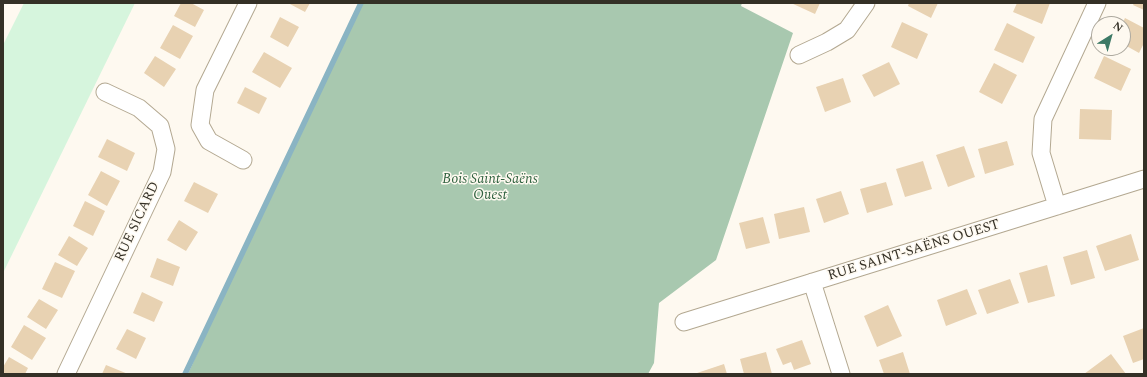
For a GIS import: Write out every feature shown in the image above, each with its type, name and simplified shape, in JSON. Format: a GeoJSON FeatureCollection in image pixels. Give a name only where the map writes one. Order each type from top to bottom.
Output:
{"type":"FeatureCollection","features":[{"type":"Feature","properties":{"kind":"street"},"geometry":{"type":"LineString","coordinates":[[243,160],[209,140],[200,125],[205,90],[248,3]]}},
{"type":"Feature","properties":{"kind":"street"},"geometry":{"type":"LineString","coordinates":[[799,55],[827,42],[847,30],[866,3]]}},
{"type":"Feature","properties":{"kind":"street"},"geometry":{"type":"LineString","coordinates":[[1057,206],[1041,153],[1043,119],[1097,3]]}},
{"type":"Feature","properties":{"kind":"street","name":"RUE SICARD"},"geometry":{"type":"LineString","coordinates":[[66,374],[162,172],[166,149],[160,126],[139,108],[104,92]]}},
{"type":"Feature","properties":{"kind":"street","name":"RUE SAINT-SAËNS OUEST"},"geometry":{"type":"LineString","coordinates":[[684,322],[1144,179]]}},
{"type":"Feature","properties":{"kind":"street"},"geometry":{"type":"LineString","coordinates":[[812,282],[841,374]]}},
{"type":"Feature","properties":{"kind":"green space"},"geometry":{"type":"Polygon","coordinates":[[[24,3],[135,3],[3,273],[3,45],[24,3]]]}},
{"type":"Feature","properties":{"kind":"green space","name":"Bois Saint-Saëns Ouest"},"geometry":{"type":"Polygon","coordinates":[[[359,3],[742,3],[741,6],[793,33],[716,260],[659,303],[654,363],[648,374],[188,374],[269,193],[359,3]]]}},
{"type":"Feature","properties":{"kind":"building"},"geometry":{"type":"Polygon","coordinates":[[[181,3],[191,3],[204,10],[195,27],[174,16],[181,3]]]}},
{"type":"Feature","properties":{"kind":"building"},"geometry":{"type":"Polygon","coordinates":[[[288,3],[310,3],[305,12],[288,3]]]}},
{"type":"Feature","properties":{"kind":"building"},"geometry":{"type":"Polygon","coordinates":[[[791,3],[820,3],[815,14],[791,3]]]}},
{"type":"Feature","properties":{"kind":"building"},"geometry":{"type":"Polygon","coordinates":[[[909,3],[938,3],[931,18],[908,6],[909,3]]]}},
{"type":"Feature","properties":{"kind":"building"},"geometry":{"type":"Polygon","coordinates":[[[1017,3],[1050,3],[1042,24],[1013,12],[1017,3]]]}},
{"type":"Feature","properties":{"kind":"building"},"geometry":{"type":"Polygon","coordinates":[[[1134,3],[1144,3],[1144,10],[1133,5],[1134,3]]]}},
{"type":"Feature","properties":{"kind":"building"},"geometry":{"type":"Polygon","coordinates":[[[280,17],[299,27],[288,47],[270,37],[280,17]]]}},
{"type":"Feature","properties":{"kind":"building"},"geometry":{"type":"Polygon","coordinates":[[[1131,21],[1144,28],[1144,43],[1139,53],[1131,48],[1131,21]]]}},
{"type":"Feature","properties":{"kind":"building"},"geometry":{"type":"Polygon","coordinates":[[[902,22],[928,34],[917,59],[891,47],[902,22]]]}},
{"type":"Feature","properties":{"kind":"building"},"geometry":{"type":"Polygon","coordinates":[[[1007,23],[1035,37],[1023,63],[994,50],[1007,23]]]}},
{"type":"Feature","properties":{"kind":"building"},"geometry":{"type":"Polygon","coordinates":[[[173,25],[193,36],[180,59],[160,48],[173,25]]]}},
{"type":"Feature","properties":{"kind":"building"},"geometry":{"type":"Polygon","coordinates":[[[264,52],[292,68],[280,88],[252,72],[264,52]]]}},
{"type":"Feature","properties":{"kind":"building"},"geometry":{"type":"Polygon","coordinates":[[[155,56],[176,69],[164,87],[144,73],[155,56]]]}},
{"type":"Feature","properties":{"kind":"building"},"geometry":{"type":"Polygon","coordinates":[[[1104,56],[1131,69],[1121,91],[1094,78],[1104,56]]]}},
{"type":"Feature","properties":{"kind":"building"},"geometry":{"type":"Polygon","coordinates":[[[889,62],[900,84],[874,97],[862,75],[889,62]]]}},
{"type":"Feature","properties":{"kind":"building"},"geometry":{"type":"Polygon","coordinates":[[[994,63],[1017,75],[1002,104],[979,92],[994,63]]]}},
{"type":"Feature","properties":{"kind":"building"},"geometry":{"type":"Polygon","coordinates":[[[843,78],[851,102],[825,112],[816,87],[843,78]]]}},
{"type":"Feature","properties":{"kind":"building"},"geometry":{"type":"Polygon","coordinates":[[[245,87],[267,98],[259,114],[237,103],[245,87]]]}},
{"type":"Feature","properties":{"kind":"building"},"geometry":{"type":"Polygon","coordinates":[[[1080,109],[1112,110],[1111,140],[1079,139],[1080,109]]]}},
{"type":"Feature","properties":{"kind":"building"},"geometry":{"type":"Polygon","coordinates":[[[107,139],[135,153],[127,171],[98,157],[107,139]]]}},
{"type":"Feature","properties":{"kind":"building"},"geometry":{"type":"Polygon","coordinates":[[[1007,141],[1014,165],[985,174],[978,149],[1007,141]]]}},
{"type":"Feature","properties":{"kind":"building"},"geometry":{"type":"Polygon","coordinates":[[[964,146],[975,177],[948,187],[936,155],[964,146]]]}},
{"type":"Feature","properties":{"kind":"building"},"geometry":{"type":"Polygon","coordinates":[[[923,161],[932,189],[905,197],[896,169],[923,161]]]}},
{"type":"Feature","properties":{"kind":"building"},"geometry":{"type":"Polygon","coordinates":[[[101,171],[120,181],[107,206],[88,195],[101,171]]]}},
{"type":"Feature","properties":{"kind":"building"},"geometry":{"type":"Polygon","coordinates":[[[194,182],[218,194],[208,213],[184,201],[194,182]]]}},
{"type":"Feature","properties":{"kind":"building"},"geometry":{"type":"Polygon","coordinates":[[[886,182],[893,205],[867,213],[860,189],[886,182]]]}},
{"type":"Feature","properties":{"kind":"building"},"geometry":{"type":"Polygon","coordinates":[[[841,191],[849,214],[824,223],[816,199],[841,191]]]}},
{"type":"Feature","properties":{"kind":"building"},"geometry":{"type":"Polygon","coordinates":[[[85,201],[105,211],[93,236],[73,226],[85,201]]]}},
{"type":"Feature","properties":{"kind":"building"},"geometry":{"type":"Polygon","coordinates":[[[804,207],[810,232],[779,239],[774,214],[804,207]]]}},
{"type":"Feature","properties":{"kind":"building"},"geometry":{"type":"Polygon","coordinates":[[[763,217],[770,243],[746,249],[739,223],[763,217]]]}},
{"type":"Feature","properties":{"kind":"building"},"geometry":{"type":"Polygon","coordinates":[[[179,220],[198,232],[186,251],[167,240],[179,220]]]}},
{"type":"Feature","properties":{"kind":"building"},"geometry":{"type":"Polygon","coordinates":[[[1131,234],[1139,260],[1105,271],[1096,246],[1131,234]]]}},
{"type":"Feature","properties":{"kind":"building"},"geometry":{"type":"Polygon","coordinates":[[[69,236],[88,248],[77,266],[58,255],[69,236]]]}},
{"type":"Feature","properties":{"kind":"building"},"geometry":{"type":"Polygon","coordinates":[[[1087,250],[1095,278],[1071,285],[1063,257],[1087,250]]]}},
{"type":"Feature","properties":{"kind":"building"},"geometry":{"type":"Polygon","coordinates":[[[157,258],[180,267],[173,286],[150,277],[157,258]]]}},
{"type":"Feature","properties":{"kind":"building"},"geometry":{"type":"Polygon","coordinates":[[[55,262],[75,271],[62,298],[42,289],[55,262]]]}},
{"type":"Feature","properties":{"kind":"building"},"geometry":{"type":"Polygon","coordinates":[[[1047,265],[1055,296],[1028,303],[1019,273],[1047,265]]]}},
{"type":"Feature","properties":{"kind":"building"},"geometry":{"type":"Polygon","coordinates":[[[1010,279],[1019,303],[987,314],[978,290],[1010,279]]]}},
{"type":"Feature","properties":{"kind":"building"},"geometry":{"type":"Polygon","coordinates":[[[967,289],[977,314],[946,326],[937,300],[967,289]]]}},
{"type":"Feature","properties":{"kind":"building"},"geometry":{"type":"Polygon","coordinates":[[[142,292],[163,302],[154,322],[133,313],[142,292]]]}},
{"type":"Feature","properties":{"kind":"building"},"geometry":{"type":"Polygon","coordinates":[[[39,299],[58,310],[46,329],[27,317],[39,299]]]}},
{"type":"Feature","properties":{"kind":"building"},"geometry":{"type":"Polygon","coordinates":[[[888,305],[902,336],[877,347],[864,316],[888,305]]]}},
{"type":"Feature","properties":{"kind":"building"},"geometry":{"type":"Polygon","coordinates":[[[24,325],[46,338],[32,360],[11,347],[24,325]]]}},
{"type":"Feature","properties":{"kind":"building"},"geometry":{"type":"Polygon","coordinates":[[[1144,328],[1144,359],[1133,363],[1123,336],[1144,328]]]}},
{"type":"Feature","properties":{"kind":"building"},"geometry":{"type":"Polygon","coordinates":[[[127,329],[146,338],[136,359],[116,349],[127,329]]]}},
{"type":"Feature","properties":{"kind":"building"},"geometry":{"type":"Polygon","coordinates":[[[802,340],[811,364],[794,370],[791,362],[783,365],[776,349],[802,340]]]}},
{"type":"Feature","properties":{"kind":"building"},"geometry":{"type":"Polygon","coordinates":[[[766,352],[772,374],[744,374],[740,359],[766,352]]]}},
{"type":"Feature","properties":{"kind":"building"},"geometry":{"type":"Polygon","coordinates":[[[903,352],[910,374],[884,374],[879,360],[903,352]]]}},
{"type":"Feature","properties":{"kind":"building"},"geometry":{"type":"Polygon","coordinates":[[[1111,354],[1126,374],[1084,374],[1111,354]]]}},
{"type":"Feature","properties":{"kind":"building"},"geometry":{"type":"Polygon","coordinates":[[[9,357],[28,368],[25,374],[3,374],[3,367],[9,357]]]}},
{"type":"Feature","properties":{"kind":"building"},"geometry":{"type":"Polygon","coordinates":[[[724,364],[727,374],[694,374],[724,364]]]}},
{"type":"Feature","properties":{"kind":"building"},"geometry":{"type":"Polygon","coordinates":[[[106,365],[128,374],[102,374],[106,365]]]}},
{"type":"Feature","properties":{"kind":"waterway"},"geometry":{"type":"LineString","coordinates":[[185,374],[361,3]]}}]}
